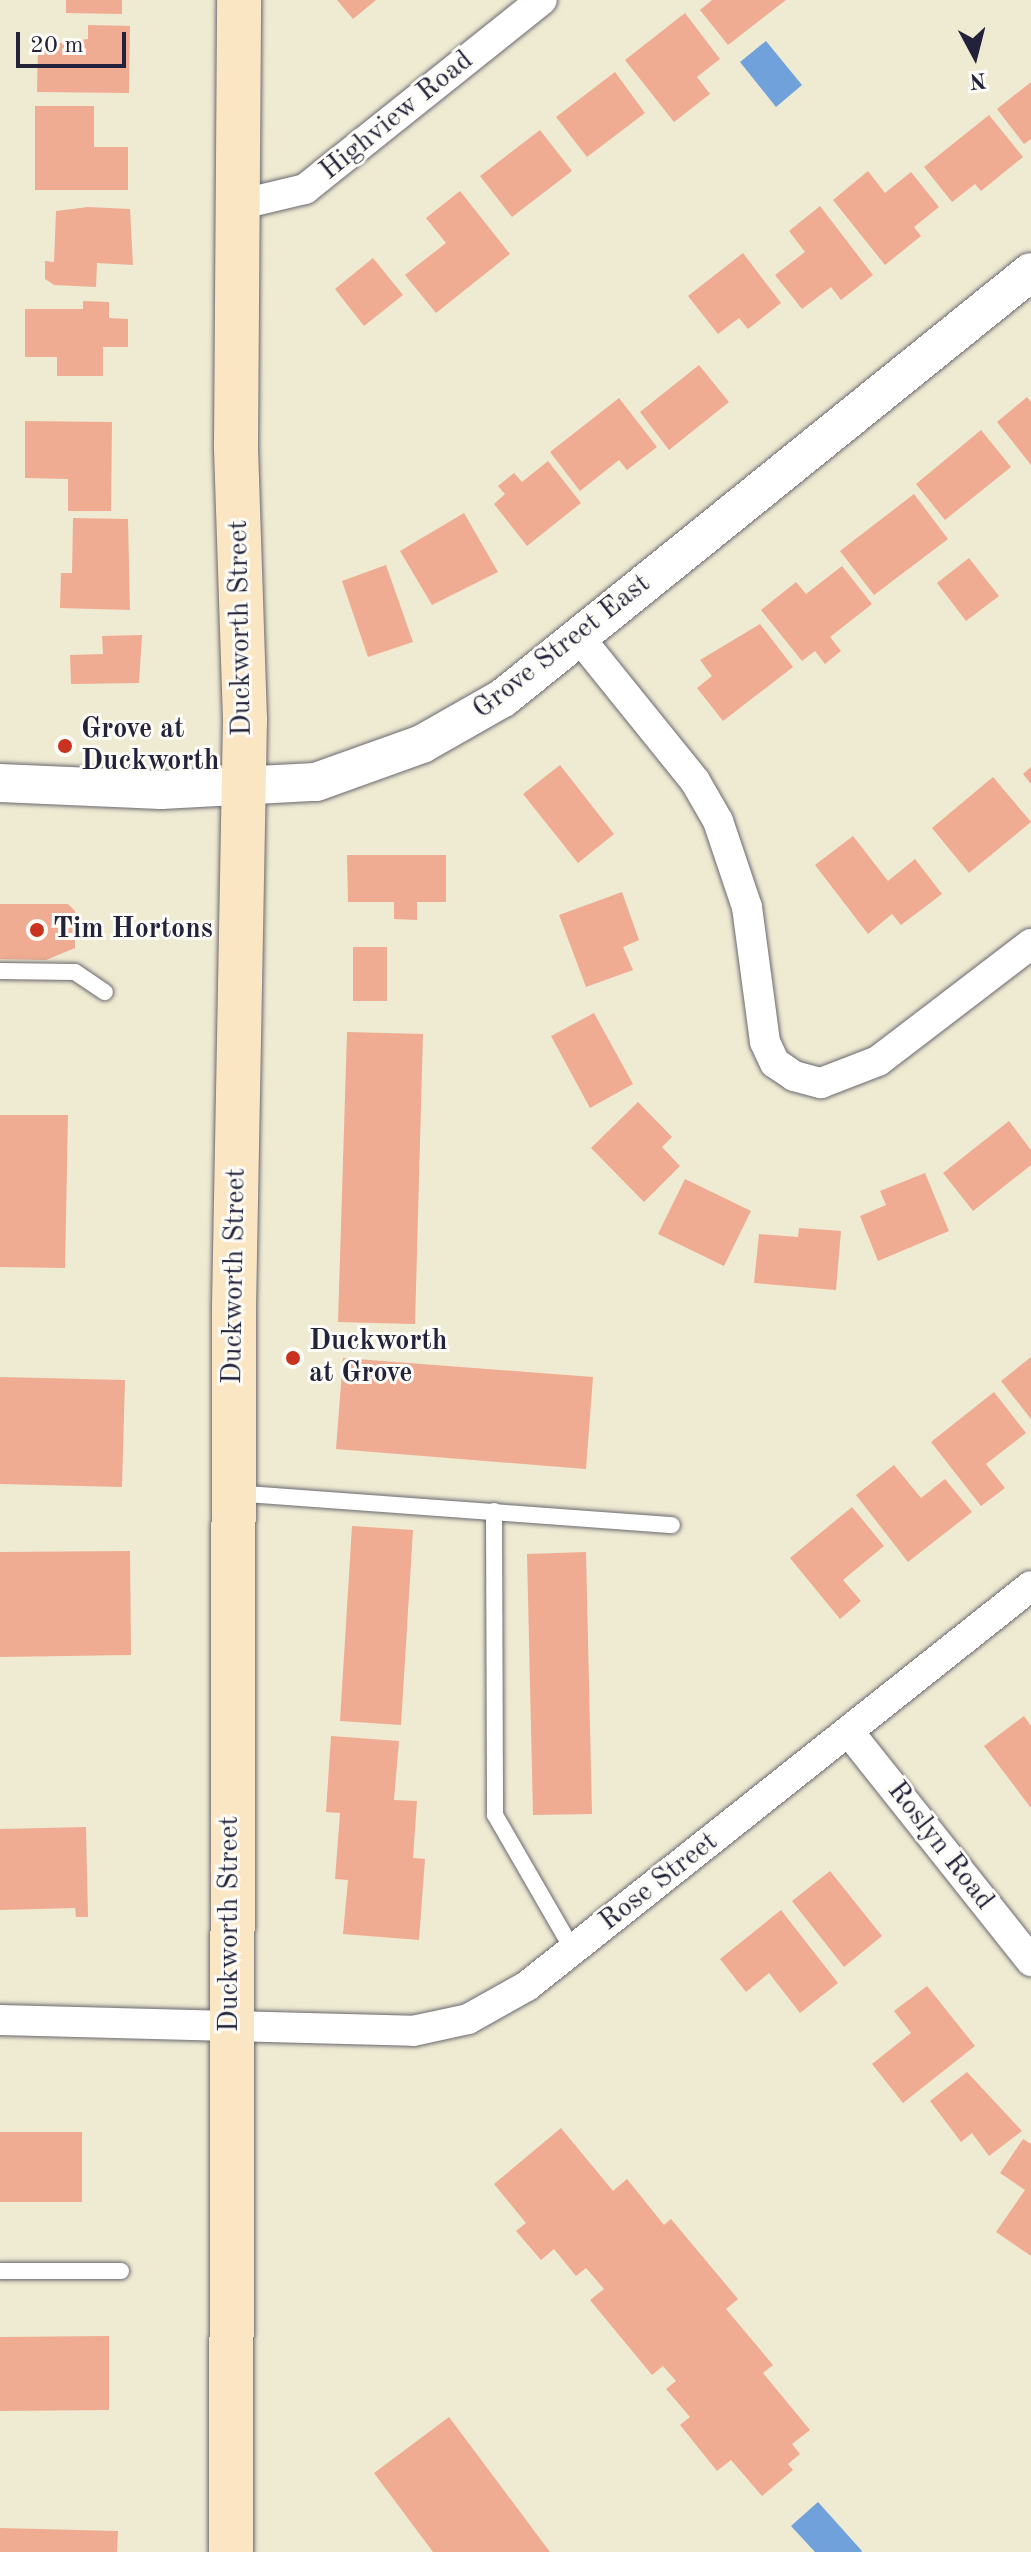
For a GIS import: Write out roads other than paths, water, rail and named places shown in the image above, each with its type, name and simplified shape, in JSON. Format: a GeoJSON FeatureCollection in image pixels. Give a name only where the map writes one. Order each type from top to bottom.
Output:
{"type":"FeatureCollection","features":[{"type":"Feature","properties":{"kind":"main road","name":"Duckworth Street"},"geometry":{"type":"LineString","coordinates":[[231,2552],[232,1493],[244,786],[239,0]]}},
{"type":"Feature","properties":{"kind":"street","name":"Highview Road"},"geometry":{"type":"LineString","coordinates":[[238,205],[305,189],[542,0]]}},
{"type":"Feature","properties":{"kind":"street","name":"Grove Street East"},"geometry":{"type":"LineString","coordinates":[[0,783],[244,786],[316,782],[422,744],[503,698],[1031,272]]}},
{"type":"Feature","properties":{"kind":"street"},"geometry":{"type":"LineString","coordinates":[[578,636],[695,781],[718,821],[747,907],[765,1042],[775,1063],[794,1076],[821,1083],[878,1061],[1031,944]]}},
{"type":"Feature","properties":{"kind":"street","name":"Rose Street"},"geometry":{"type":"LineString","coordinates":[[0,2020],[437,2027],[500,2003],[573,1950],[1031,1586]]}},
{"type":"Feature","properties":{"kind":"street","name":"Roslyn Road"},"geometry":{"type":"LineString","coordinates":[[849,1732],[1031,1961]]}},
{"type":"Feature","properties":{"kind":"lane"},"geometry":{"type":"LineString","coordinates":[[0,971],[75,972],[105,992]]}},
{"type":"Feature","properties":{"kind":"lane"},"geometry":{"type":"LineString","coordinates":[[232,1493],[672,1525]]}},
{"type":"Feature","properties":{"kind":"lane"},"geometry":{"type":"LineString","coordinates":[[494,1511],[495,1815],[573,1950]]}},
{"type":"Feature","properties":{"kind":"lane"},"geometry":{"type":"LineString","coordinates":[[0,2271],[121,2271]]}},
{"type":"Feature","properties":{"kind":"water"},"geometry":{"type":"Polygon","coordinates":[[[766,41],[802,85],[776,107],[740,62],[766,41]]]}},
{"type":"Feature","properties":{"kind":"water"},"geometry":{"type":"Polygon","coordinates":[[[818,2502],[861,2552],[815,2552],[791,2526],[818,2502]]]}},
{"type":"Feature","properties":{"kind":"place","name":"Grove at Duckworth"},"geometry":{"type":"Point","coordinates":[65,746]}},
{"type":"Feature","properties":{"kind":"place","name":"Tim Hortons"},"geometry":{"type":"Point","coordinates":[37,930]}},
{"type":"Feature","properties":{"kind":"place","name":"Duckworth at Grove"},"geometry":{"type":"Point","coordinates":[293,1358]}}]}
